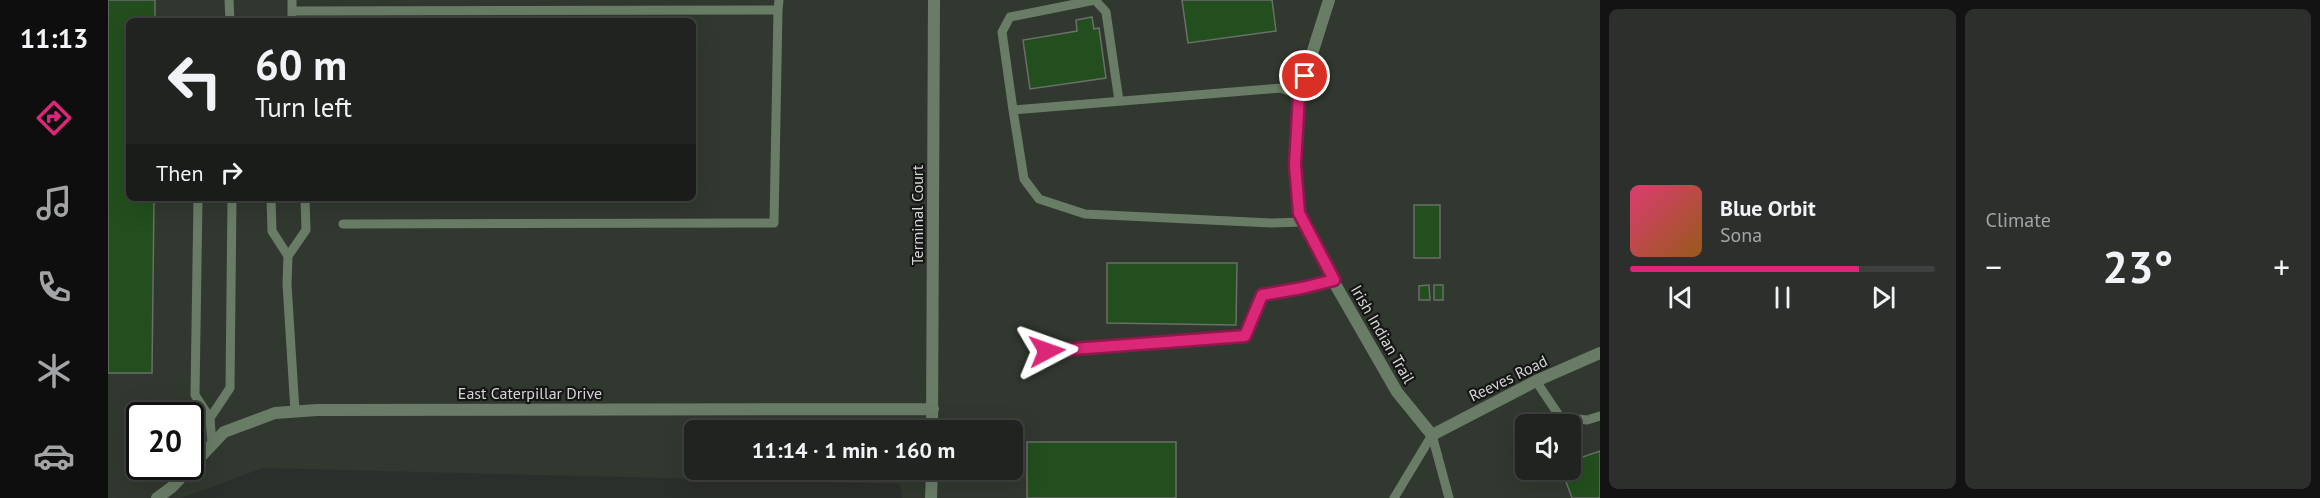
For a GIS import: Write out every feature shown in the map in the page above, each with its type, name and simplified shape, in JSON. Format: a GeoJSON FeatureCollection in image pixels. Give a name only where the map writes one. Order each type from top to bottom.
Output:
{"type":"FeatureCollection","features":[{"type":"Feature","properties":{"kind":"street","name":"Terminal Court"},"geometry":{"type":"LineString","coordinates":[[932,420],[934,0]]}},
{"type":"Feature","properties":{"kind":"street","name":"Irish Indian Trail"},"geometry":{"type":"LineString","coordinates":[[1329,0],[1299,95],[1295,165],[1299,213],[1396,392],[1432,435]]}},
{"type":"Feature","properties":{"kind":"street","name":"Reeves Road"},"geometry":{"type":"LineString","coordinates":[[1432,435],[1536,381],[1600,353]]}},
{"type":"Feature","properties":{"kind":"street","name":"East Caterpillar Drive"},"geometry":{"type":"LineString","coordinates":[[157,498],[172,486],[224,432],[275,413],[295,411],[933,409]]}},
{"type":"Feature","properties":{"kind":"street"},"geometry":{"type":"LineString","coordinates":[[931,498],[932,480]]}},
{"type":"Feature","properties":{"kind":"lane"},"geometry":{"type":"LineString","coordinates":[[229,0],[230,18]]}},
{"type":"Feature","properties":{"kind":"lane"},"geometry":{"type":"LineString","coordinates":[[292,0],[292,18]]}},
{"type":"Feature","properties":{"kind":"lane"},"geometry":{"type":"LineString","coordinates":[[1119,101],[1106,12],[1095,0],[1010,17],[1002,32],[1013,110],[1024,179],[1039,199],[1085,214],[1271,223],[1304,222]]}},
{"type":"Feature","properties":{"kind":"lane"},"geometry":{"type":"LineString","coordinates":[[292,10],[779,5],[774,223],[343,224]]}},
{"type":"Feature","properties":{"kind":"lane"},"geometry":{"type":"LineString","coordinates":[[1013,110],[1281,88],[1299,95]]}},
{"type":"Feature","properties":{"kind":"lane"},"geometry":{"type":"LineString","coordinates":[[198,201],[195,395],[210,418],[212,446]]}},
{"type":"Feature","properties":{"kind":"lane"},"geometry":{"type":"LineString","coordinates":[[210,418],[230,388],[232,201]]}},
{"type":"Feature","properties":{"kind":"lane"},"geometry":{"type":"LineString","coordinates":[[271,201],[272,231],[288,256]]}},
{"type":"Feature","properties":{"kind":"lane"},"geometry":{"type":"LineString","coordinates":[[295,411],[287,284],[288,256],[306,230],[305,201]]}},
{"type":"Feature","properties":{"kind":"lane"},"geometry":{"type":"LineString","coordinates":[[1047,351],[1245,336],[1262,295],[1334,280]]}},
{"type":"Feature","properties":{"kind":"lane"},"geometry":{"type":"LineString","coordinates":[[1536,381],[1560,417],[1587,420],[1600,416]]}},
{"type":"Feature","properties":{"kind":"lane"},"geometry":{"type":"LineString","coordinates":[[1394,498],[1432,435]]}},
{"type":"Feature","properties":{"kind":"lane"},"geometry":{"type":"LineString","coordinates":[[1432,435],[1449,498]]}},
{"type":"Feature","properties":{"kind":"shaded area"},"geometry":{"type":"Polygon","coordinates":[[[108,0],[1600,0],[1600,498],[902,498],[900,484],[741,480],[1023,480],[1023,420],[684,420],[684,479],[263,468],[182,498],[108,498],[108,0]]]}},
{"type":"Feature","properties":{"kind":"building"},"geometry":{"type":"Polygon","coordinates":[[[108,0],[155,0],[155,18],[126,18],[126,201],[154,201],[152,373],[108,373],[108,0]]]}},
{"type":"Feature","properties":{"kind":"building"},"geometry":{"type":"Polygon","coordinates":[[[1182,0],[1272,0],[1276,31],[1188,43],[1182,0]]]}},
{"type":"Feature","properties":{"kind":"building"},"geometry":{"type":"Polygon","coordinates":[[[1092,17],[1094,29],[1099,28],[1106,78],[1030,89],[1023,40],[1077,31],[1076,20],[1092,17]]]}},
{"type":"Feature","properties":{"kind":"building"},"geometry":{"type":"Polygon","coordinates":[[[1414,205],[1440,205],[1440,258],[1414,258],[1414,205]]]}},
{"type":"Feature","properties":{"kind":"building"},"geometry":{"type":"Polygon","coordinates":[[[1107,263],[1237,263],[1236,325],[1107,323],[1107,263]]]}},
{"type":"Feature","properties":{"kind":"building"},"geometry":{"type":"Polygon","coordinates":[[[1429,285],[1430,300],[1419,300],[1419,286],[1429,285]]]}},
{"type":"Feature","properties":{"kind":"building"},"geometry":{"type":"Polygon","coordinates":[[[1434,285],[1443,285],[1443,300],[1434,300],[1434,285]]]}},
{"type":"Feature","properties":{"kind":"building"},"geometry":{"type":"Polygon","coordinates":[[[1027,442],[1176,442],[1176,498],[1027,498],[1027,442]]]}},
{"type":"Feature","properties":{"kind":"building"},"geometry":{"type":"Polygon","coordinates":[[[1600,451],[1600,498],[1572,498],[1565,480],[1581,480],[1581,458],[1600,451]]]}},
{"type":"Feature","properties":{"kind":"route"},"geometry":{"type":"LineString","coordinates":[[1047,351],[1245,336],[1262,295],[1334,280],[1299,213],[1295,165],[1299,95],[1305,76]]}}]}
